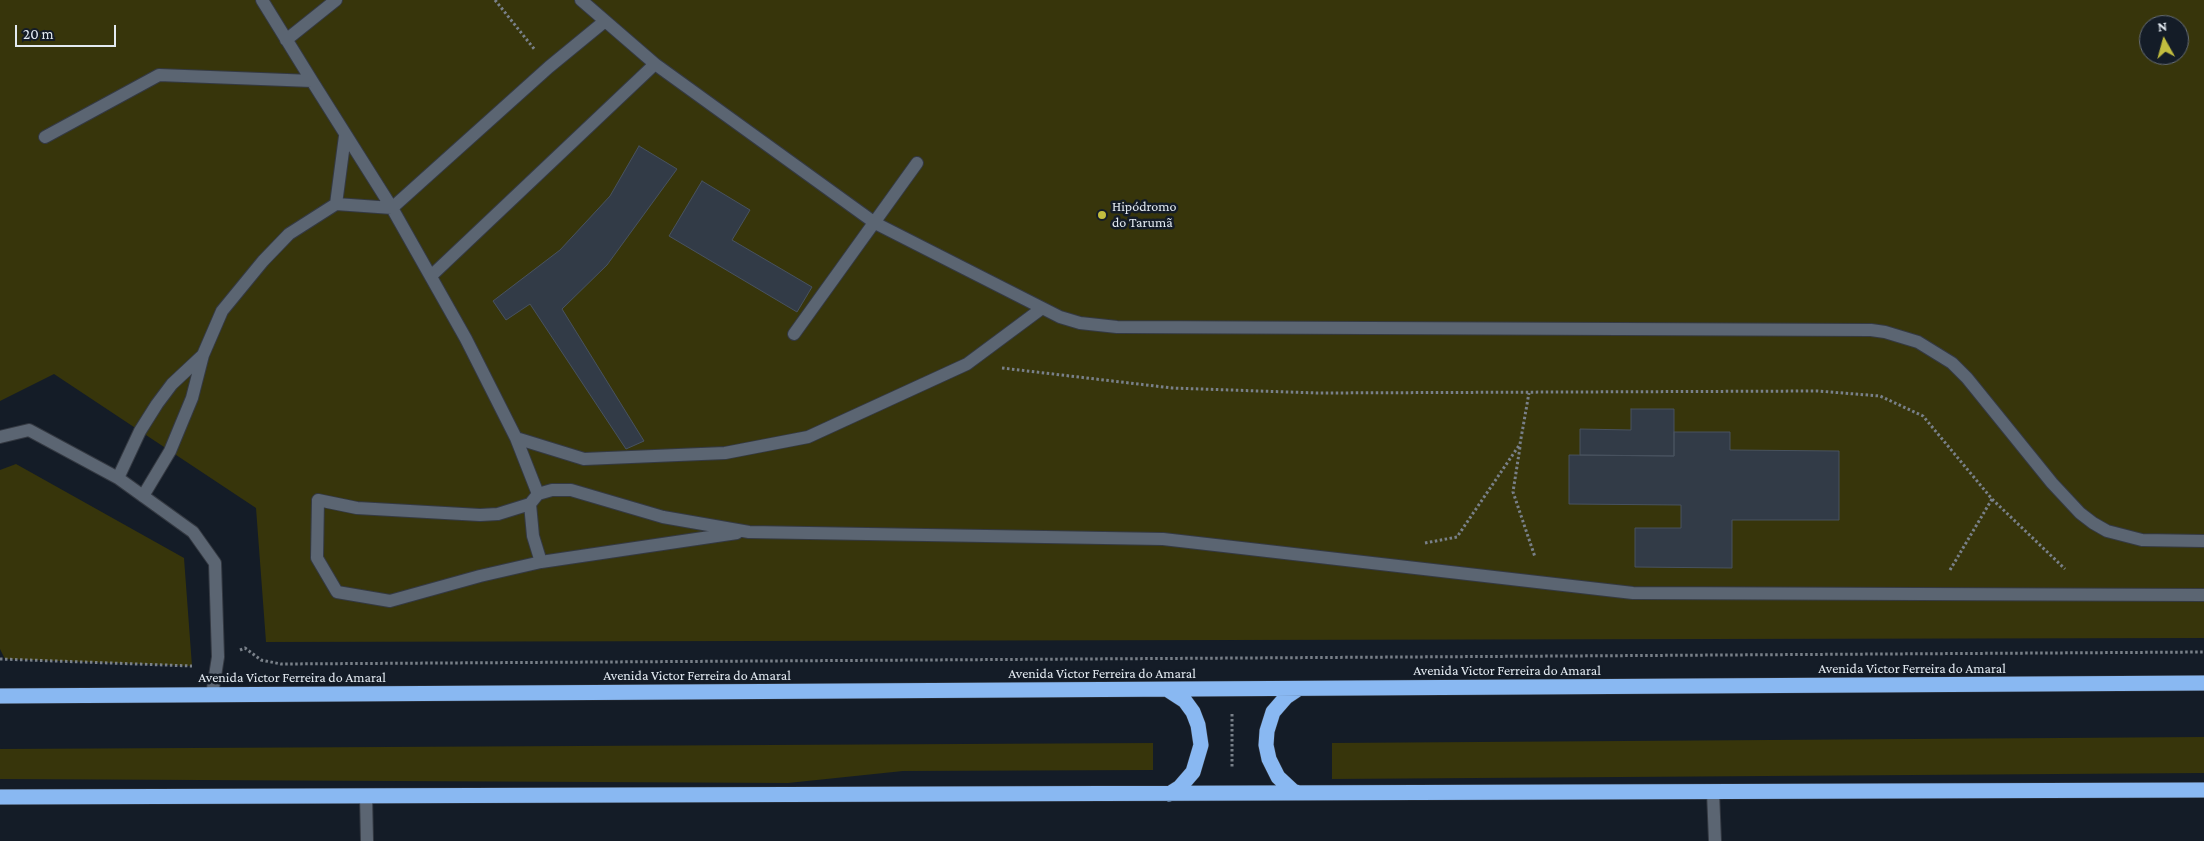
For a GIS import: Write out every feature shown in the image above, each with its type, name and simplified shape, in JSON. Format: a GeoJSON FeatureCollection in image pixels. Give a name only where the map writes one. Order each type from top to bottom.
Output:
{"type":"FeatureCollection","features":[{"type":"Feature","properties":{"kind":"highway","name":"Avenida Victor Ferreira do Amaral"},"geometry":{"type":"LineString","coordinates":[[0,696],[2204,683]]}},
{"type":"Feature","properties":{"kind":"highway"},"geometry":{"type":"LineString","coordinates":[[1298,688],[1286,697],[1273,712],[1266,732],[1266,745],[1271,765],[1278,777],[1288,787],[1299,793]]}},
{"type":"Feature","properties":{"kind":"highway"},"geometry":{"type":"LineString","coordinates":[[1168,690],[1185,701],[1193,712],[1198,725],[1201,745],[1193,772],[1180,787],[1169,794]]}},
{"type":"Feature","properties":{"kind":"highway"},"geometry":{"type":"LineString","coordinates":[[0,797],[2204,790]]}},
{"type":"Feature","properties":{"kind":"street"},"geometry":{"type":"LineString","coordinates":[[262,0],[345,136],[392,208],[431,276],[516,438],[538,494]]}},
{"type":"Feature","properties":{"kind":"street"},"geometry":{"type":"LineString","coordinates":[[286,40],[336,0]]}},
{"type":"Feature","properties":{"kind":"street"},"geometry":{"type":"LineString","coordinates":[[581,0],[655,64],[875,223],[1041,309],[1080,323],[1117,327],[1861,330],[1885,332],[1918,342],[1952,363],[1967,378],[2057,488],[2092,523],[2107,531],[2142,540],[2204,541]]}},
{"type":"Feature","properties":{"kind":"street"},"geometry":{"type":"LineString","coordinates":[[143,496],[174,442],[192,398],[202,355],[222,311],[263,261],[289,234],[336,204],[392,208],[549,67],[605,21]]}},
{"type":"Feature","properties":{"kind":"street"},"geometry":{"type":"LineString","coordinates":[[431,276],[655,64]]}},
{"type":"Feature","properties":{"kind":"street"},"geometry":{"type":"LineString","coordinates":[[45,137],[160,75],[312,81]]}},
{"type":"Feature","properties":{"kind":"street"},"geometry":{"type":"LineString","coordinates":[[336,204],[345,136]]}},
{"type":"Feature","properties":{"kind":"street"},"geometry":{"type":"LineString","coordinates":[[794,334],[918,163]]}},
{"type":"Feature","properties":{"kind":"street"},"geometry":{"type":"LineString","coordinates":[[516,438],[584,459],[725,453],[808,437],[967,364],[1041,309]]}},
{"type":"Feature","properties":{"kind":"street"},"geometry":{"type":"LineString","coordinates":[[118,478],[140,431],[157,404],[172,384],[202,355]]}},
{"type":"Feature","properties":{"kind":"street"},"geometry":{"type":"LineString","coordinates":[[0,437],[29,430],[118,478],[193,532],[215,563],[218,657],[212,695]]}},
{"type":"Feature","properties":{"kind":"street"},"geometry":{"type":"LineString","coordinates":[[749,532],[541,562],[480,576],[390,601],[336,592],[317,558],[318,500],[357,508],[480,515],[498,514],[530,504],[538,494],[552,490],[571,490],[663,517],[749,532],[1163,539],[1633,593],[2204,595]]}},
{"type":"Feature","properties":{"kind":"street"},"geometry":{"type":"LineString","coordinates":[[530,504],[533,536],[541,562]]}},
{"type":"Feature","properties":{"kind":"street"},"geometry":{"type":"LineString","coordinates":[[1713,792],[1715,841]]}},
{"type":"Feature","properties":{"kind":"street"},"geometry":{"type":"LineString","coordinates":[[366,796],[367,841]]}},
{"type":"Feature","properties":{"kind":"path"},"geometry":{"type":"LineString","coordinates":[[495,0],[549,67]]}},
{"type":"Feature","properties":{"kind":"path"},"geometry":{"type":"LineString","coordinates":[[967,364],[1172,388],[1316,393],[1818,391],[1880,396],[1923,416],[1992,499],[2062,568],[2071,572]]}},
{"type":"Feature","properties":{"kind":"path"},"geometry":{"type":"LineString","coordinates":[[1529,393],[1513,492],[1536,561]]}},
{"type":"Feature","properties":{"kind":"path"},"geometry":{"type":"LineString","coordinates":[[1420,544],[1456,536],[1520,444]]}},
{"type":"Feature","properties":{"kind":"path"},"geometry":{"type":"LineString","coordinates":[[1935,594],[1992,499]]}},
{"type":"Feature","properties":{"kind":"path"},"geometry":{"type":"LineString","coordinates":[[0,659],[192,666],[245,648],[261,660],[281,664],[2204,652]]}},
{"type":"Feature","properties":{"kind":"path"},"geometry":{"type":"LineString","coordinates":[[1231,658],[1232,793]]}},
{"type":"Feature","properties":{"kind":"shaded area","name":"Hipódromo do Tarumã"},"geometry":{"type":"Polygon","coordinates":[[[0,0],[2204,0],[2204,638],[266,642],[256,508],[54,374],[0,401],[0,0]]]}},
{"type":"Feature","properties":{"kind":"shaded area"},"geometry":{"type":"Polygon","coordinates":[[[16,464],[184,558],[192,666],[5,659],[0,649],[0,470],[16,464]]]}},
{"type":"Feature","properties":{"kind":"shaded area"},"geometry":{"type":"Polygon","coordinates":[[[2204,737],[2204,773],[1332,779],[1332,743],[2204,737]]]}},
{"type":"Feature","properties":{"kind":"shaded area"},"geometry":{"type":"Polygon","coordinates":[[[1153,743],[1153,770],[903,771],[788,783],[0,779],[0,749],[1153,743]]]}},
{"type":"Feature","properties":{"kind":"building"},"geometry":{"type":"Polygon","coordinates":[[[639,146],[677,169],[607,265],[562,309],[644,441],[626,449],[530,304],[506,320],[493,301],[560,250],[610,196],[639,146]]]}},
{"type":"Feature","properties":{"kind":"building"},"geometry":{"type":"Polygon","coordinates":[[[702,181],[750,210],[732,240],[812,287],[797,312],[669,236],[702,181]]]}},
{"type":"Feature","properties":{"kind":"building"},"geometry":{"type":"Polygon","coordinates":[[[1631,409],[1674,409],[1674,456],[1580,455],[1580,429],[1631,430],[1631,409]]]}},
{"type":"Feature","properties":{"kind":"building"},"geometry":{"type":"Polygon","coordinates":[[[1674,432],[1730,432],[1730,450],[1839,451],[1839,520],[1732,520],[1732,568],[1635,567],[1635,528],[1681,528],[1681,505],[1569,504],[1569,455],[1674,456],[1674,432]]]}},
{"type":"Feature","properties":{"kind":"place","name":"Hipódromo do Tarumã"},"geometry":{"type":"Point","coordinates":[1102,215]}}]}
